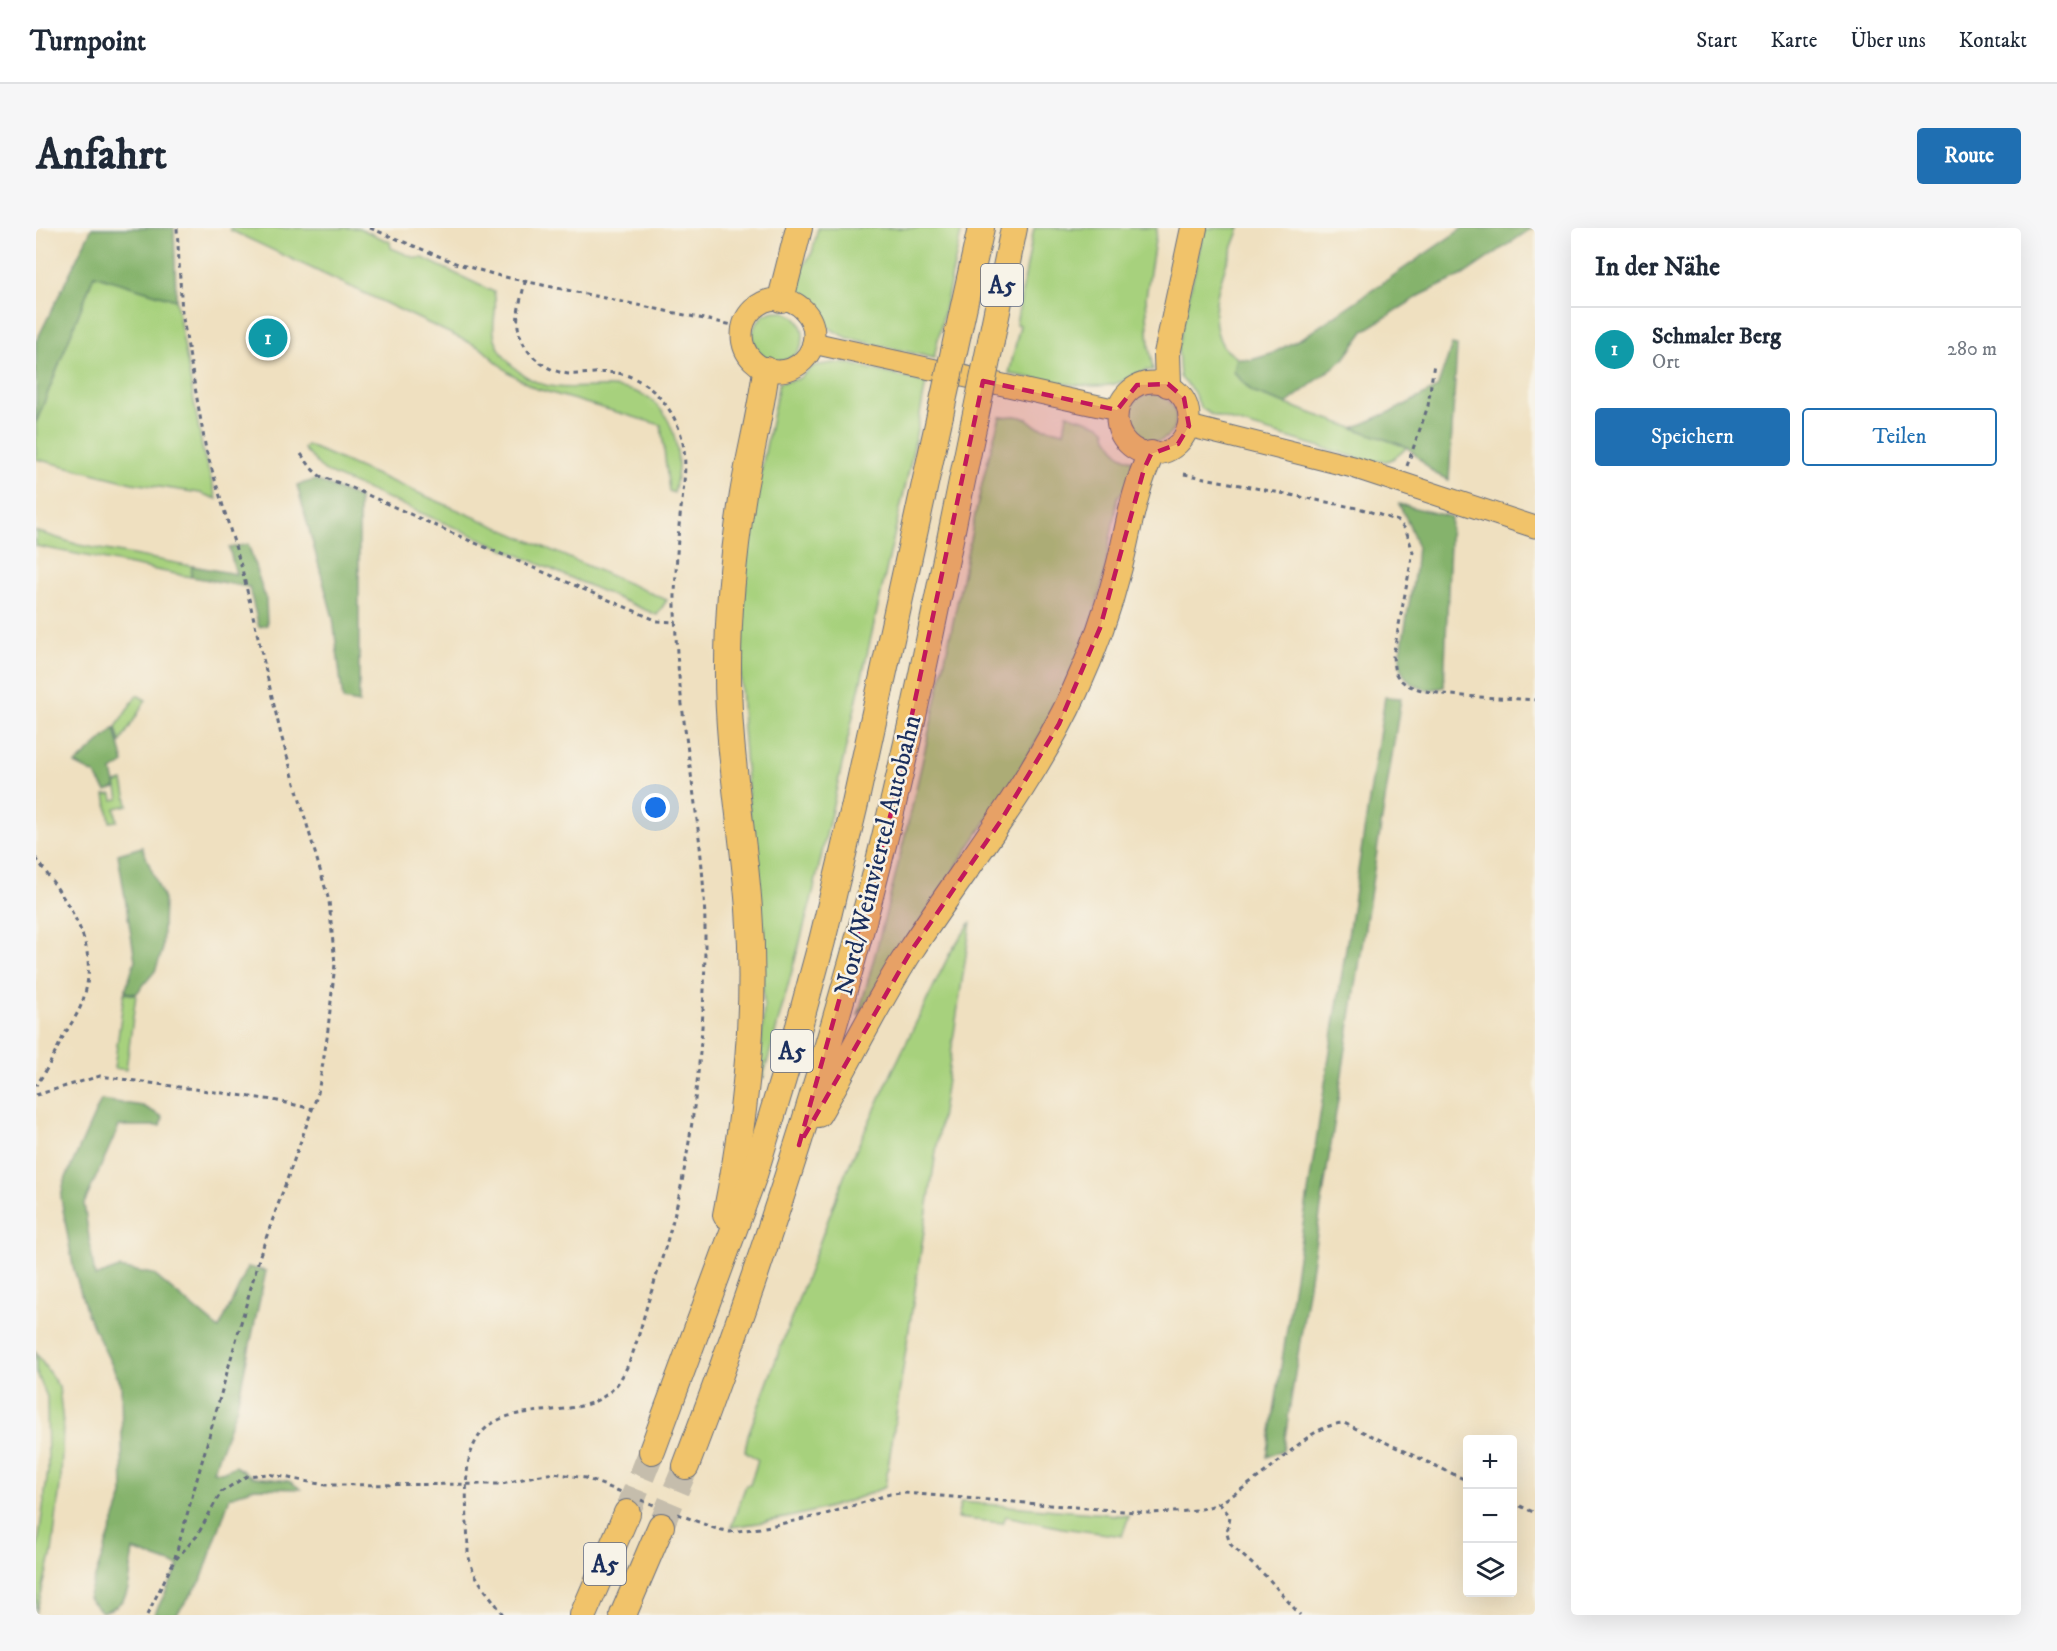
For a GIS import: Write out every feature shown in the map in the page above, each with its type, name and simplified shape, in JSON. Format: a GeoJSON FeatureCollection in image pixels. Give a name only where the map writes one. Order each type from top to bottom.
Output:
{"type":"FeatureCollection","features":[{"type":"Feature","properties":{"kind":"highway"},"geometry":{"type":"LineString","coordinates":[[781,299],[799,228]]}},
{"type":"Feature","properties":{"kind":"highway","name":"Nord/Weinviertel Autobahn"},"geometry":{"type":"LineString","coordinates":[[652,1451],[754,1175],[822,941],[855,804],[981,228]]}},
{"type":"Feature","properties":{"kind":"highway","name":"Nord/Weinviertel Autobahn"},"geometry":{"type":"LineString","coordinates":[[686,1466],[720,1378],[799,1145],[870,895],[891,813],[933,622],[1014,228]]}},
{"type":"Feature","properties":{"kind":"highway"},"geometry":{"type":"LineString","coordinates":[[1168,384],[1167,354],[1194,228]]}},
{"type":"Feature","properties":{"kind":"highway"},"geometry":{"type":"LineString","coordinates":[[711,1293],[734,1174],[749,1051],[750,928],[730,736],[729,634],[737,530],[766,370]]}},
{"type":"Feature","properties":{"kind":"highway"},"geometry":{"type":"LineString","coordinates":[[799,1145],[911,951],[1000,822],[1044,753],[1059,724],[1084,671],[1100,628],[1119,569],[1138,484],[1151,454]]}},
{"type":"Feature","properties":{"kind":"highway","name":"A5"},"geometry":{"type":"LineString","coordinates":[[584,1615],[631,1502]]}},
{"type":"Feature","properties":{"kind":"highway","name":"A5"},"geometry":{"type":"LineString","coordinates":[[623,1615],[664,1515]]}},
{"type":"Feature","properties":{"kind":"main road"},"geometry":{"type":"LineString","coordinates":[[781,299],[798,305],[805,311],[813,327],[813,343],[806,358],[798,365],[777,372],[756,365],[744,348],[741,338],[742,327],[752,309],[770,300],[781,299]]}},
{"type":"Feature","properties":{"kind":"main road"},"geometry":{"type":"LineString","coordinates":[[813,343],[1117,410]]}},
{"type":"Feature","properties":{"kind":"main road"},"geometry":{"type":"LineString","coordinates":[[1147,382],[1168,384],[1184,398],[1188,408],[1189,426],[1179,444],[1161,454],[1141,452],[1131,447],[1119,431],[1116,420],[1121,399],[1137,385],[1147,382]]}},
{"type":"Feature","properties":{"kind":"main road"},"geometry":{"type":"LineString","coordinates":[[1189,426],[1306,455],[1401,482],[1535,527]]}},
{"type":"Feature","properties":{"kind":"path"},"geometry":{"type":"LineString","coordinates":[[147,1615],[174,1561],[260,1255],[318,1093],[335,963],[329,901],[281,735],[242,569],[206,450],[182,314],[177,228]]}},
{"type":"Feature","properties":{"kind":"path"},"geometry":{"type":"LineString","coordinates":[[370,228],[458,264],[525,282],[578,291],[742,327]]}},
{"type":"Feature","properties":{"kind":"path"},"geometry":{"type":"LineString","coordinates":[[503,1615],[477,1580],[468,1554],[469,1458],[477,1440],[486,1428],[499,1419],[518,1413],[561,1411],[586,1405],[609,1394],[621,1379],[635,1345],[669,1234],[684,1173],[695,1101],[702,1024],[705,937],[702,862],[678,674],[675,594],[685,464],[682,440],[676,422],[663,402],[645,383],[620,374],[568,374],[552,370],[538,362],[524,345],[518,328],[525,282]]}},
{"type":"Feature","properties":{"kind":"path"},"geometry":{"type":"LineString","coordinates":[[1401,482],[1428,406],[1434,363]]}},
{"type":"Feature","properties":{"kind":"path"},"geometry":{"type":"LineString","coordinates":[[301,454],[320,476],[359,490],[452,533],[658,621],[676,622]]}},
{"type":"Feature","properties":{"kind":"path"},"geometry":{"type":"LineString","coordinates":[[1184,474],[1351,507],[1398,521],[1406,530],[1413,552],[1393,656],[1397,677],[1415,689],[1535,700]]}},
{"type":"Feature","properties":{"kind":"path"},"geometry":{"type":"LineString","coordinates":[[36,858],[70,907],[82,930],[87,953],[88,979],[82,1003],[36,1085]]}},
{"type":"Feature","properties":{"kind":"path"},"geometry":{"type":"LineString","coordinates":[[36,1095],[100,1076],[273,1100],[313,1109]]}},
{"type":"Feature","properties":{"kind":"path"},"geometry":{"type":"LineString","coordinates":[[174,1561],[197,1536],[221,1492],[247,1476],[268,1474],[325,1485],[502,1484],[554,1473],[585,1478],[631,1502],[664,1515],[730,1532],[823,1515],[890,1494],[904,1493],[1148,1513],[1184,1511],[1219,1503],[1272,1467],[1314,1432],[1331,1424],[1344,1423],[1463,1478]]}},
{"type":"Feature","properties":{"kind":"path"},"geometry":{"type":"LineString","coordinates":[[1219,1503],[1230,1516],[1227,1534],[1230,1544],[1268,1578],[1300,1615]]}},
{"type":"Feature","properties":{"kind":"path"},"geometry":{"type":"LineString","coordinates":[[1517,1504],[1535,1513]]}},
{"type":"Feature","properties":{"kind":"highlighted area"},"geometry":{"type":"Polygon","coordinates":[[[983,381],[1117,410],[1137,385],[1168,384],[1184,398],[1189,426],[1178,444],[1151,454],[1144,469],[1100,628],[1059,724],[1000,822],[911,951],[799,1145],[891,813],[983,381]]]}},
{"type":"Feature","properties":{"kind":"green space"},"geometry":{"type":"Polygon","coordinates":[[[92,228],[174,228],[176,300],[94,275],[36,423],[36,342],[92,228]]]}},
{"type":"Feature","properties":{"kind":"green space"},"geometry":{"type":"Polygon","coordinates":[[[230,228],[359,228],[390,242],[391,248],[415,258],[423,258],[494,292],[496,341],[510,364],[523,375],[547,386],[627,389],[653,401],[662,411],[669,422],[677,449],[678,468],[674,493],[669,491],[661,425],[534,388],[508,372],[481,348],[230,230],[230,228]]]}},
{"type":"Feature","properties":{"kind":"green space"},"geometry":{"type":"Polygon","coordinates":[[[818,228],[962,228],[934,358],[848,338],[828,327],[812,304],[796,293],[800,271],[812,253],[818,228]]]}},
{"type":"Feature","properties":{"kind":"green space"},"geometry":{"type":"Polygon","coordinates":[[[1034,228],[1157,228],[1146,297],[1153,370],[1141,372],[1116,384],[1098,386],[1072,385],[1009,374],[1020,325],[1016,324],[1034,228]]]}},
{"type":"Feature","properties":{"kind":"green space"},"geometry":{"type":"Polygon","coordinates":[[[1204,228],[1240,228],[1219,287],[1215,318],[1217,332],[1223,346],[1237,358],[1234,372],[1252,392],[1407,447],[1401,453],[1387,461],[1361,459],[1212,415],[1201,408],[1193,391],[1180,377],[1178,347],[1204,228]]]}},
{"type":"Feature","properties":{"kind":"green space"},"geometry":{"type":"Polygon","coordinates":[[[1463,228],[1532,228],[1463,275],[1421,295],[1365,330],[1344,359],[1286,404],[1252,392],[1234,372],[1237,358],[1251,360],[1271,354],[1305,336],[1463,228]]]}},
{"type":"Feature","properties":{"kind":"green space"},"geometry":{"type":"Polygon","coordinates":[[[94,275],[176,300],[203,452],[217,499],[200,493],[132,483],[36,459],[36,423],[94,275]]]}},
{"type":"Feature","properties":{"kind":"green space"},"geometry":{"type":"Polygon","coordinates":[[[778,311],[792,315],[799,322],[803,336],[799,350],[792,357],[778,361],[764,357],[757,350],[753,336],[757,322],[764,315],[778,311]]]}},
{"type":"Feature","properties":{"kind":"green space"},"geometry":{"type":"Polygon","coordinates":[[[1452,345],[1457,346],[1449,480],[1434,473],[1407,447],[1353,428],[1437,388],[1452,345]]]}},
{"type":"Feature","properties":{"kind":"green space"},"geometry":{"type":"Polygon","coordinates":[[[833,363],[851,364],[926,383],[911,461],[812,897],[763,1078],[759,1077],[764,1005],[740,660],[747,553],[753,511],[779,383],[798,379],[814,366],[833,363]]]}},
{"type":"Feature","properties":{"kind":"green space"},"geometry":{"type":"Polygon","coordinates":[[[1147,394],[1157,394],[1172,404],[1176,418],[1175,427],[1166,438],[1157,442],[1147,442],[1132,432],[1128,423],[1128,413],[1138,398],[1147,394]]]}},
{"type":"Feature","properties":{"kind":"green space"},"geometry":{"type":"Polygon","coordinates":[[[1067,414],[1098,424],[1105,429],[1107,437],[1119,454],[1133,461],[1129,482],[1118,497],[1101,589],[1092,619],[1049,719],[1023,765],[858,1016],[910,815],[981,490],[1000,417],[1026,418],[1036,426],[1064,432],[1067,414]]]}},
{"type":"Feature","properties":{"kind":"green space"},"geometry":{"type":"Polygon","coordinates":[[[307,445],[667,600],[657,615],[324,471],[304,449],[307,445]]]}},
{"type":"Feature","properties":{"kind":"green space"},"geometry":{"type":"Polygon","coordinates":[[[315,480],[359,498],[359,703],[343,700],[333,618],[297,485],[315,480]]]}},
{"type":"Feature","properties":{"kind":"green space"},"geometry":{"type":"Polygon","coordinates":[[[1399,504],[1451,517],[1444,687],[1436,689],[1427,689],[1413,684],[1404,674],[1401,666],[1400,657],[1417,545],[1399,504]]]}},
{"type":"Feature","properties":{"kind":"green space"},"geometry":{"type":"Polygon","coordinates":[[[36,531],[79,545],[192,566],[191,577],[36,546],[36,531]]]}},
{"type":"Feature","properties":{"kind":"green space"},"geometry":{"type":"Polygon","coordinates":[[[248,544],[266,600],[267,625],[259,627],[249,587],[191,577],[192,566],[236,574],[229,548],[248,544]]]}},
{"type":"Feature","properties":{"kind":"green space"},"geometry":{"type":"Polygon","coordinates":[[[137,695],[146,700],[120,743],[116,727],[137,695]]]}},
{"type":"Feature","properties":{"kind":"green space"},"geometry":{"type":"Polygon","coordinates":[[[1385,697],[1401,698],[1283,1450],[1267,1457],[1385,697]]]}},
{"type":"Feature","properties":{"kind":"green space"},"geometry":{"type":"Polygon","coordinates":[[[115,728],[124,763],[112,771],[116,788],[106,791],[95,774],[75,764],[115,728]]]}},
{"type":"Feature","properties":{"kind":"green space"},"geometry":{"type":"Polygon","coordinates":[[[123,781],[128,805],[115,808],[117,821],[110,822],[105,795],[112,794],[113,800],[119,799],[116,783],[123,781]]]}},
{"type":"Feature","properties":{"kind":"green space"},"geometry":{"type":"Polygon","coordinates":[[[142,847],[164,900],[162,952],[155,971],[136,994],[125,992],[135,960],[118,854],[142,847]]]}},
{"type":"Feature","properties":{"kind":"green space"},"geometry":{"type":"Polygon","coordinates":[[[971,922],[885,1487],[810,1512],[731,1527],[746,1485],[750,1485],[758,1460],[745,1451],[748,1435],[845,1174],[950,953],[971,922]]]}},
{"type":"Feature","properties":{"kind":"green space"},"geometry":{"type":"Polygon","coordinates":[[[124,993],[136,995],[126,1070],[114,1068],[124,993]]]}},
{"type":"Feature","properties":{"kind":"green space"},"geometry":{"type":"Polygon","coordinates":[[[101,1100],[143,1106],[163,1117],[161,1126],[119,1126],[84,1204],[95,1277],[119,1268],[153,1274],[219,1329],[248,1267],[266,1271],[236,1409],[213,1471],[222,1472],[235,1466],[253,1477],[289,1481],[301,1489],[254,1488],[230,1497],[201,1581],[176,1615],[154,1615],[179,1566],[133,1550],[128,1588],[120,1603],[102,1612],[88,1598],[123,1495],[121,1384],[87,1314],[73,1266],[61,1198],[64,1182],[101,1100]]]}},
{"type":"Feature","properties":{"kind":"green space"},"geometry":{"type":"Polygon","coordinates":[[[36,1353],[59,1387],[63,1424],[61,1477],[52,1553],[36,1613],[36,1559],[48,1471],[47,1397],[36,1371],[36,1353]]]}},
{"type":"Feature","properties":{"kind":"green space"},"geometry":{"type":"Polygon","coordinates":[[[961,1502],[1129,1516],[1122,1536],[1062,1528],[1006,1516],[1003,1523],[957,1518],[961,1502]]]}},
{"type":"Feature","properties":{"kind":"tunnel"},"geometry":{"type":"LineString","coordinates":[[627,1513],[652,1451]]}},
{"type":"Feature","properties":{"kind":"tunnel"},"geometry":{"type":"LineString","coordinates":[[661,1526],[686,1466]]}},
{"type":"Feature","properties":{"kind":"place","name":"Schmaler Berg"},"geometry":{"type":"Point","coordinates":[268,338]}}]}
